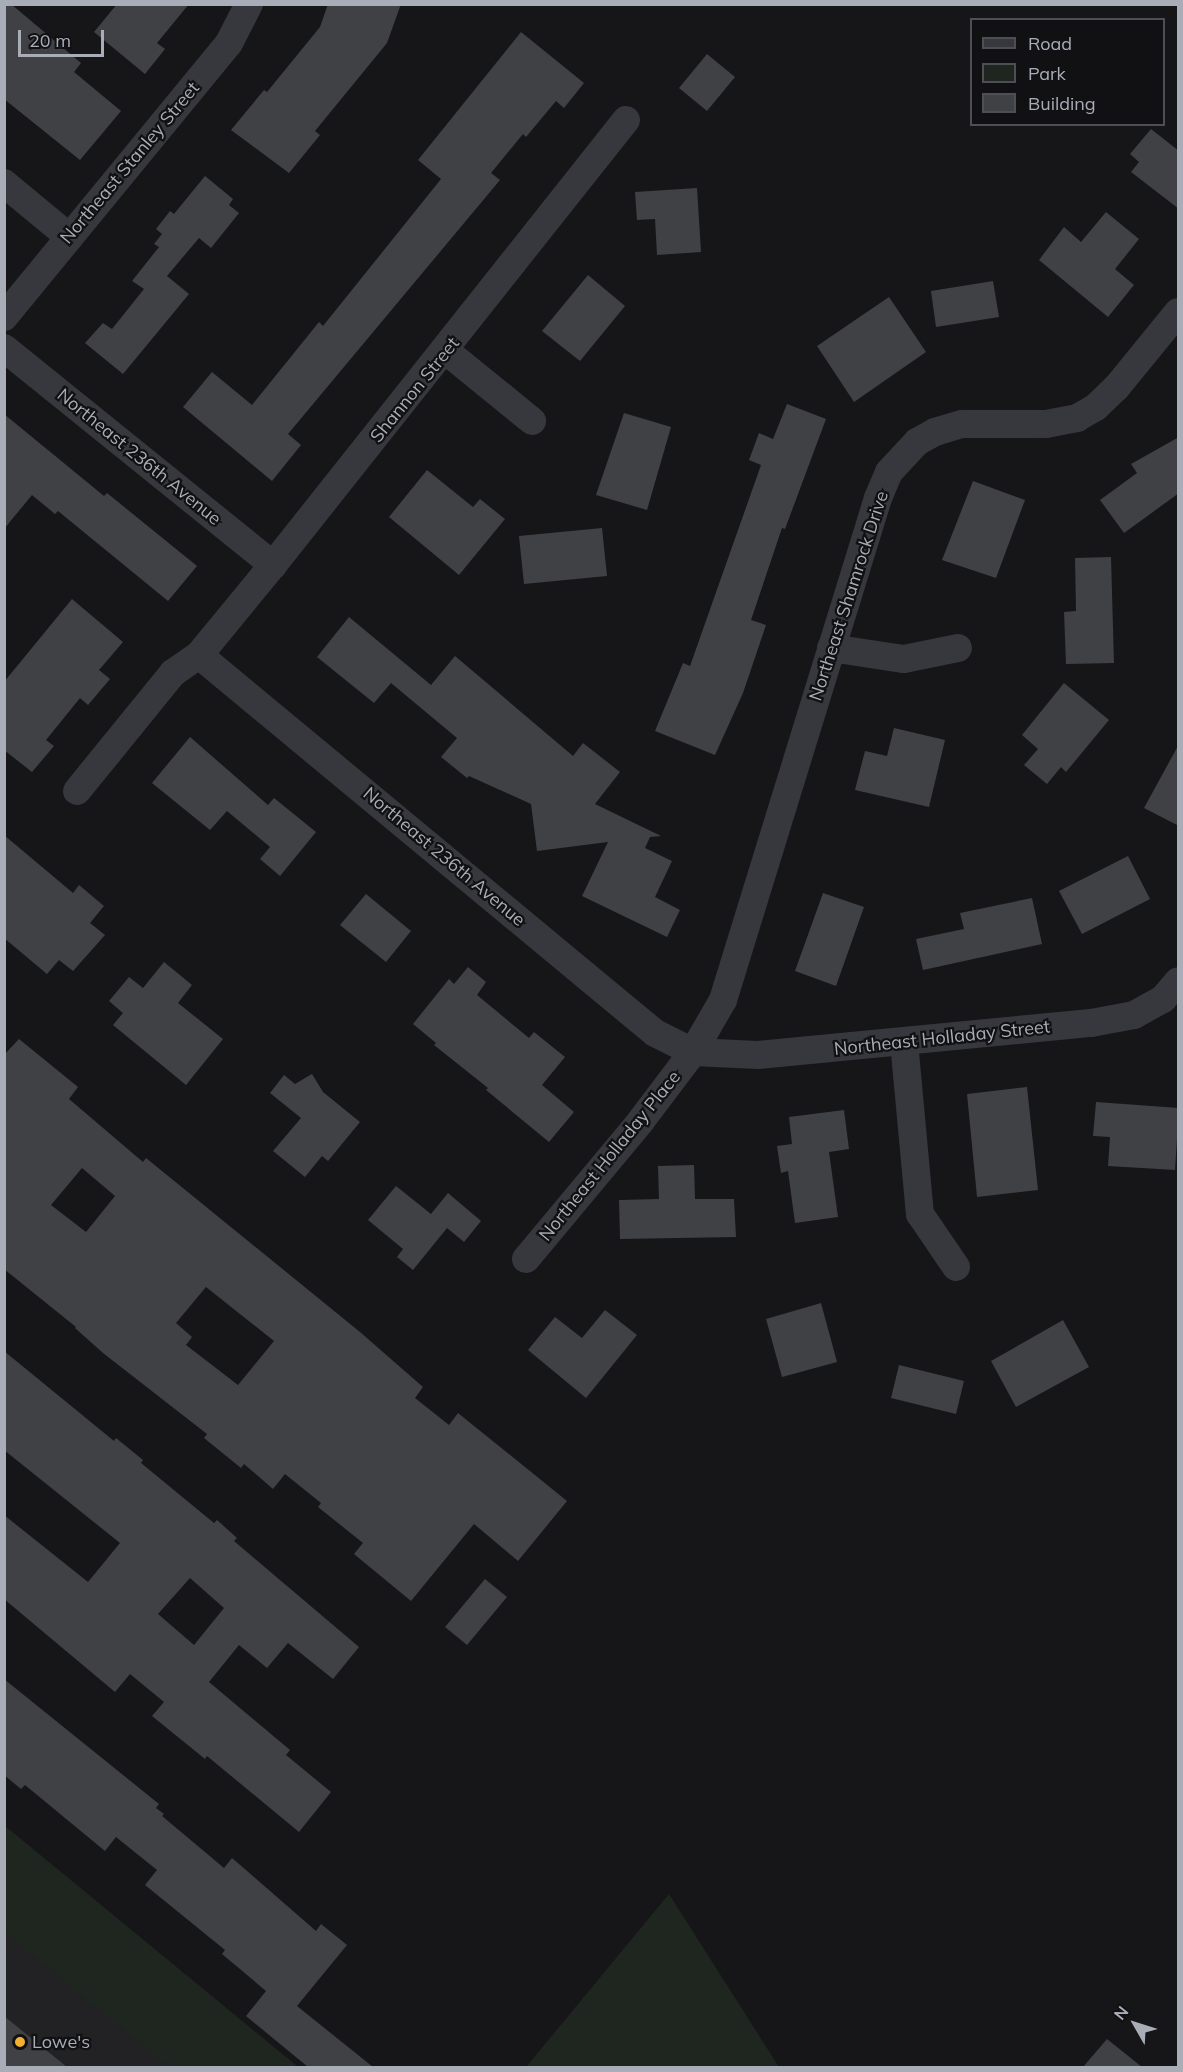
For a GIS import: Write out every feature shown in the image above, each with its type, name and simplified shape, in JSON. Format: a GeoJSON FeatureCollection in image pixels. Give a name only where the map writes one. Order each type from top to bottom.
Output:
{"type":"FeatureCollection","features":[{"type":"Feature","properties":{"kind":"street","name":"Northeast Stanley Street"},"geometry":{"type":"LineString","coordinates":[[4,317],[229,43],[249,4]]}},
{"type":"Feature","properties":{"kind":"street","name":"Shannon Street"},"geometry":{"type":"LineString","coordinates":[[77,791],[173,673],[199,655],[273,566],[446,351],[626,120]]}},
{"type":"Feature","properties":{"kind":"street"},"geometry":{"type":"LineString","coordinates":[[4,183],[69,237]]}},
{"type":"Feature","properties":{"kind":"street","name":"Northeast Shamrock Drive"},"geometry":{"type":"LineString","coordinates":[[693,1052],[723,1000],[878,498],[890,472],[917,442],[934,432],[962,424],[1046,424],[1077,418],[1096,407],[1116,388],[1179,312]]}},
{"type":"Feature","properties":{"kind":"street","name":"Northeast 236th Avenue"},"geometry":{"type":"LineString","coordinates":[[4,348],[273,566]]}},
{"type":"Feature","properties":{"kind":"street"},"geometry":{"type":"LineString","coordinates":[[446,351],[532,421]]}},
{"type":"Feature","properties":{"kind":"street"},"geometry":{"type":"LineString","coordinates":[[831,648],[904,659],[958,648]]}},
{"type":"Feature","properties":{"kind":"street","name":"Northeast 236th Avenue"},"geometry":{"type":"LineString","coordinates":[[199,655],[656,1032],[693,1052]]}},
{"type":"Feature","properties":{"kind":"street","name":"Northeast Holladay Street"},"geometry":{"type":"LineString","coordinates":[[693,1052],[758,1055],[1091,1023],[1134,1015],[1163,999],[1179,981]]}},
{"type":"Feature","properties":{"kind":"street"},"geometry":{"type":"LineString","coordinates":[[904,1042],[920,1214],[956,1267]]}},
{"type":"Feature","properties":{"kind":"street","name":"Northeast Holladay Place"},"geometry":{"type":"LineString","coordinates":[[526,1259],[640,1122],[693,1052]]}},
{"type":"Feature","properties":{"kind":"shaded area"},"geometry":{"type":"Polygon","coordinates":[[[5,1826],[298,2067],[5,2067],[5,1826]]]}},
{"type":"Feature","properties":{"kind":"green space"},"geometry":{"type":"Polygon","coordinates":[[[5,1826],[298,2067],[169,2067],[5,1933],[5,1826]]]}},
{"type":"Feature","properties":{"kind":"green space"},"geometry":{"type":"Polygon","coordinates":[[[669,1894],[779,2067],[526,2067],[669,1894]]]}},
{"type":"Feature","properties":{"kind":"building"},"geometry":{"type":"Polygon","coordinates":[[[4,4],[11,4],[81,63],[74,72],[121,111],[80,160],[4,99],[4,4]]]}},
{"type":"Feature","properties":{"kind":"building"},"geometry":{"type":"Polygon","coordinates":[[[117,4],[189,4],[157,43],[165,49],[145,74],[94,32],[117,4]]]}},
{"type":"Feature","properties":{"kind":"building"},"geometry":{"type":"Polygon","coordinates":[[[328,4],[401,4],[387,43],[315,131],[320,135],[289,173],[231,130],[264,90],[267,92],[320,27],[328,4]]]}},
{"type":"Feature","properties":{"kind":"building"},"geometry":{"type":"Polygon","coordinates":[[[521,32],[584,83],[564,108],[556,101],[526,137],[523,134],[491,173],[500,180],[288,434],[301,445],[272,481],[183,407],[212,372],[252,405],[319,322],[323,326],[441,179],[418,160],[521,32]]]}},
{"type":"Feature","properties":{"kind":"building"},"geometry":{"type":"Polygon","coordinates":[[[707,54],[735,77],[707,111],[679,88],[707,54]]]}},
{"type":"Feature","properties":{"kind":"building"},"geometry":{"type":"Polygon","coordinates":[[[1151,129],[1179,151],[1179,209],[1131,172],[1139,162],[1130,154],[1151,129]]]}},
{"type":"Feature","properties":{"kind":"building"},"geometry":{"type":"Polygon","coordinates":[[[205,176],[233,199],[229,205],[239,213],[211,248],[199,238],[167,276],[189,294],[123,374],[85,343],[103,323],[112,329],[144,289],[132,281],[159,247],[154,244],[162,234],[156,229],[170,211],[174,214],[205,176]]]}},
{"type":"Feature","properties":{"kind":"building"},"geometry":{"type":"Polygon","coordinates":[[[697,188],[701,252],[657,255],[655,219],[637,220],[635,192],[697,188]]]}},
{"type":"Feature","properties":{"kind":"building"},"geometry":{"type":"Polygon","coordinates":[[[1106,212],[1139,239],[1115,269],[1134,285],[1108,317],[1039,260],[1064,227],[1081,242],[1106,212]]]}},
{"type":"Feature","properties":{"kind":"building"},"geometry":{"type":"Polygon","coordinates":[[[588,275],[625,306],[580,361],[542,331],[588,275]]]}},
{"type":"Feature","properties":{"kind":"building"},"geometry":{"type":"Polygon","coordinates":[[[993,281],[999,317],[936,327],[931,291],[993,281]]]}},
{"type":"Feature","properties":{"kind":"building"},"geometry":{"type":"Polygon","coordinates":[[[889,297],[926,352],[854,402],[817,346],[889,297]]]}},
{"type":"Feature","properties":{"kind":"building"},"geometry":{"type":"Polygon","coordinates":[[[787,404],[826,419],[785,529],[782,528],[751,620],[766,625],[743,693],[715,755],[655,731],[683,663],[690,666],[761,465],[749,460],[759,433],[773,439],[787,404]]]}},
{"type":"Feature","properties":{"kind":"building"},"geometry":{"type":"Polygon","coordinates":[[[624,413],[671,427],[647,510],[596,495],[624,413]]]}},
{"type":"Feature","properties":{"kind":"building"},"geometry":{"type":"Polygon","coordinates":[[[4,414],[104,496],[107,493],[197,566],[168,601],[58,511],[55,514],[32,495],[4,529],[4,414]]]}},
{"type":"Feature","properties":{"kind":"building"},"geometry":{"type":"Polygon","coordinates":[[[1179,437],[1179,493],[1124,533],[1100,500],[1137,473],[1131,464],[1179,437]]]}},
{"type":"Feature","properties":{"kind":"building"},"geometry":{"type":"Polygon","coordinates":[[[427,470],[473,507],[480,499],[505,519],[459,575],[389,517],[427,470]]]}},
{"type":"Feature","properties":{"kind":"building"},"geometry":{"type":"Polygon","coordinates":[[[973,481],[1025,500],[996,578],[942,560],[973,481]]]}},
{"type":"Feature","properties":{"kind":"building"},"geometry":{"type":"Polygon","coordinates":[[[602,528],[607,576],[524,584],[519,536],[602,528]]]}},
{"type":"Feature","properties":{"kind":"building"},"geometry":{"type":"Polygon","coordinates":[[[1111,557],[1114,663],[1066,664],[1064,612],[1076,611],[1075,558],[1111,557]]]}},
{"type":"Feature","properties":{"kind":"building"},"geometry":{"type":"Polygon","coordinates":[[[72,599],[123,642],[99,670],[110,679],[88,705],[80,698],[46,740],[54,746],[32,772],[4,750],[4,682],[72,599]]]}},
{"type":"Feature","properties":{"kind":"building"},"geometry":{"type":"Polygon","coordinates":[[[349,617],[431,685],[455,656],[573,756],[583,743],[620,772],[595,804],[661,836],[650,837],[645,848],[672,861],[655,897],[680,910],[667,937],[582,896],[608,842],[537,851],[531,804],[469,776],[467,778],[441,757],[457,738],[391,683],[374,703],[317,657],[349,617]]]}},
{"type":"Feature","properties":{"kind":"building"},"geometry":{"type":"Polygon","coordinates":[[[1064,683],[1109,720],[1066,772],[1061,767],[1047,784],[1024,765],[1038,749],[1022,735],[1064,683]]]}},
{"type":"Feature","properties":{"kind":"building"},"geometry":{"type":"Polygon","coordinates":[[[894,728],[945,740],[929,807],[855,790],[865,751],[887,756],[894,728]]]}},
{"type":"Feature","properties":{"kind":"building"},"geometry":{"type":"Polygon","coordinates":[[[190,737],[268,805],[274,798],[316,832],[280,876],[260,859],[270,847],[227,811],[210,830],[152,783],[190,737]]]}},
{"type":"Feature","properties":{"kind":"building"},"geometry":{"type":"Polygon","coordinates":[[[1179,744],[1179,826],[1144,808],[1179,744]]]}},
{"type":"Feature","properties":{"kind":"building"},"geometry":{"type":"Polygon","coordinates":[[[4,835],[73,893],[79,885],[104,906],[90,923],[105,935],[73,971],[59,960],[47,974],[4,938],[4,835]]]}},
{"type":"Feature","properties":{"kind":"building"},"geometry":{"type":"Polygon","coordinates":[[[1128,856],[1150,899],[1082,934],[1059,891],[1128,856]]]}},
{"type":"Feature","properties":{"kind":"building"},"geometry":{"type":"Polygon","coordinates":[[[823,893],[864,907],[836,986],[795,971],[823,893]]]}},
{"type":"Feature","properties":{"kind":"building"},"geometry":{"type":"Polygon","coordinates":[[[366,894],[411,931],[386,962],[340,925],[366,894]]]}},
{"type":"Feature","properties":{"kind":"building"},"geometry":{"type":"Polygon","coordinates":[[[1032,898],[1042,944],[923,970],[916,939],[964,929],[960,913],[1032,898]]]}},
{"type":"Feature","properties":{"kind":"building"},"geometry":{"type":"Polygon","coordinates":[[[164,962],[192,985],[178,1003],[223,1039],[186,1085],[113,1025],[123,1013],[109,1001],[129,977],[143,988],[164,962]]]}},
{"type":"Feature","properties":{"kind":"building"},"geometry":{"type":"Polygon","coordinates":[[[468,967],[486,982],[477,995],[529,1038],[534,1032],[565,1057],[542,1085],[574,1112],[549,1142],[486,1090],[488,1088],[434,1045],[436,1043],[413,1024],[449,979],[454,984],[468,967]]]}},
{"type":"Feature","properties":{"kind":"building"},"geometry":{"type":"Polygon","coordinates":[[[19,1039],[78,1087],[69,1099],[143,1162],[146,1158],[360,1332],[423,1387],[415,1398],[449,1425],[458,1413],[567,1501],[518,1561],[474,1524],[411,1601],[354,1554],[363,1543],[318,1507],[321,1503],[285,1474],[273,1489],[244,1464],[241,1468],[204,1438],[207,1434],[103,1353],[76,1327],[4,1269],[4,1055],[19,1039]],[[82,1168],[51,1205],[86,1232],[115,1196],[82,1168]],[[206,1287],[176,1323],[192,1337],[186,1345],[238,1385],[274,1341],[206,1287]]]}},
{"type":"Feature","properties":{"kind":"building"},"geometry":{"type":"Polygon","coordinates":[[[312,1074],[323,1092],[360,1122],[328,1161],[322,1156],[305,1177],[273,1151],[301,1118],[270,1093],[284,1075],[295,1084],[312,1074]]]}},
{"type":"Feature","properties":{"kind":"building"},"geometry":{"type":"Polygon","coordinates":[[[1027,1087],[1038,1190],[977,1197],[967,1094],[1027,1087]]]}},
{"type":"Feature","properties":{"kind":"building"},"geometry":{"type":"Polygon","coordinates":[[[1096,1102],[1179,1108],[1175,1170],[1108,1166],[1110,1137],[1093,1136],[1096,1102]]]}},
{"type":"Feature","properties":{"kind":"building"},"geometry":{"type":"Polygon","coordinates":[[[844,1110],[849,1149],[829,1152],[838,1217],[795,1223],[788,1171],[781,1173],[777,1146],[792,1144],[789,1117],[844,1110]]]}},
{"type":"Feature","properties":{"kind":"building"},"geometry":{"type":"Polygon","coordinates":[[[694,1165],[695,1199],[734,1199],[736,1237],[620,1239],[619,1200],[659,1199],[658,1166],[694,1165]]]}},
{"type":"Feature","properties":{"kind":"building"},"geometry":{"type":"Polygon","coordinates":[[[396,1186],[431,1214],[448,1193],[481,1221],[464,1242],[447,1228],[413,1270],[397,1257],[403,1249],[368,1220],[396,1186]]]}},
{"type":"Feature","properties":{"kind":"building"},"geometry":{"type":"Polygon","coordinates":[[[821,1303],[837,1362],[782,1377],[766,1319],[821,1303]]]}},
{"type":"Feature","properties":{"kind":"building"},"geometry":{"type":"Polygon","coordinates":[[[605,1310],[637,1335],[586,1398],[528,1350],[555,1317],[582,1338],[605,1310]]]}},
{"type":"Feature","properties":{"kind":"building"},"geometry":{"type":"Polygon","coordinates":[[[1063,1320],[1089,1367],[1016,1407],[991,1361],[1063,1320]]]}},
{"type":"Feature","properties":{"kind":"building"},"geometry":{"type":"Polygon","coordinates":[[[4,1351],[114,1441],[116,1438],[143,1460],[141,1463],[214,1523],[217,1520],[237,1538],[234,1541],[359,1647],[333,1679],[288,1643],[267,1668],[239,1645],[209,1682],[290,1750],[286,1755],[331,1792],[299,1832],[207,1756],[205,1759],[152,1716],[164,1702],[130,1674],[115,1692],[4,1599],[4,1515],[88,1582],[120,1543],[4,1450],[4,1351]],[[190,1578],[158,1614],[194,1645],[224,1608],[190,1578]]]}},
{"type":"Feature","properties":{"kind":"building"},"geometry":{"type":"Polygon","coordinates":[[[899,1365],[964,1381],[956,1414],[891,1398],[899,1365]]]}},
{"type":"Feature","properties":{"kind":"building"},"geometry":{"type":"Polygon","coordinates":[[[485,1579],[507,1597],[467,1645],[445,1627],[485,1579]]]}},
{"type":"Feature","properties":{"kind":"building"},"geometry":{"type":"Polygon","coordinates":[[[4,1679],[159,1804],[156,1808],[164,1814],[162,1816],[224,1868],[232,1858],[316,1931],[321,1924],[347,1945],[297,2006],[373,2067],[308,2067],[246,2016],[266,1991],[222,1954],[225,1950],[145,1885],[157,1870],[116,1837],[105,1851],[25,1785],[21,1789],[4,1775],[4,1679]]]}},
{"type":"Feature","properties":{"kind":"building","name":"Lowe's"},"geometry":{"type":"Polygon","coordinates":[[[4,2016],[67,2067],[4,2067],[4,2016]]]}},
{"type":"Feature","properties":{"kind":"building"},"geometry":{"type":"Polygon","coordinates":[[[1107,2039],[1142,2067],[1083,2067],[1107,2039]]]}},
{"type":"Feature","properties":{"kind":"place","name":"Lowe's"},"geometry":{"type":"Point","coordinates":[20,2042]}}]}
